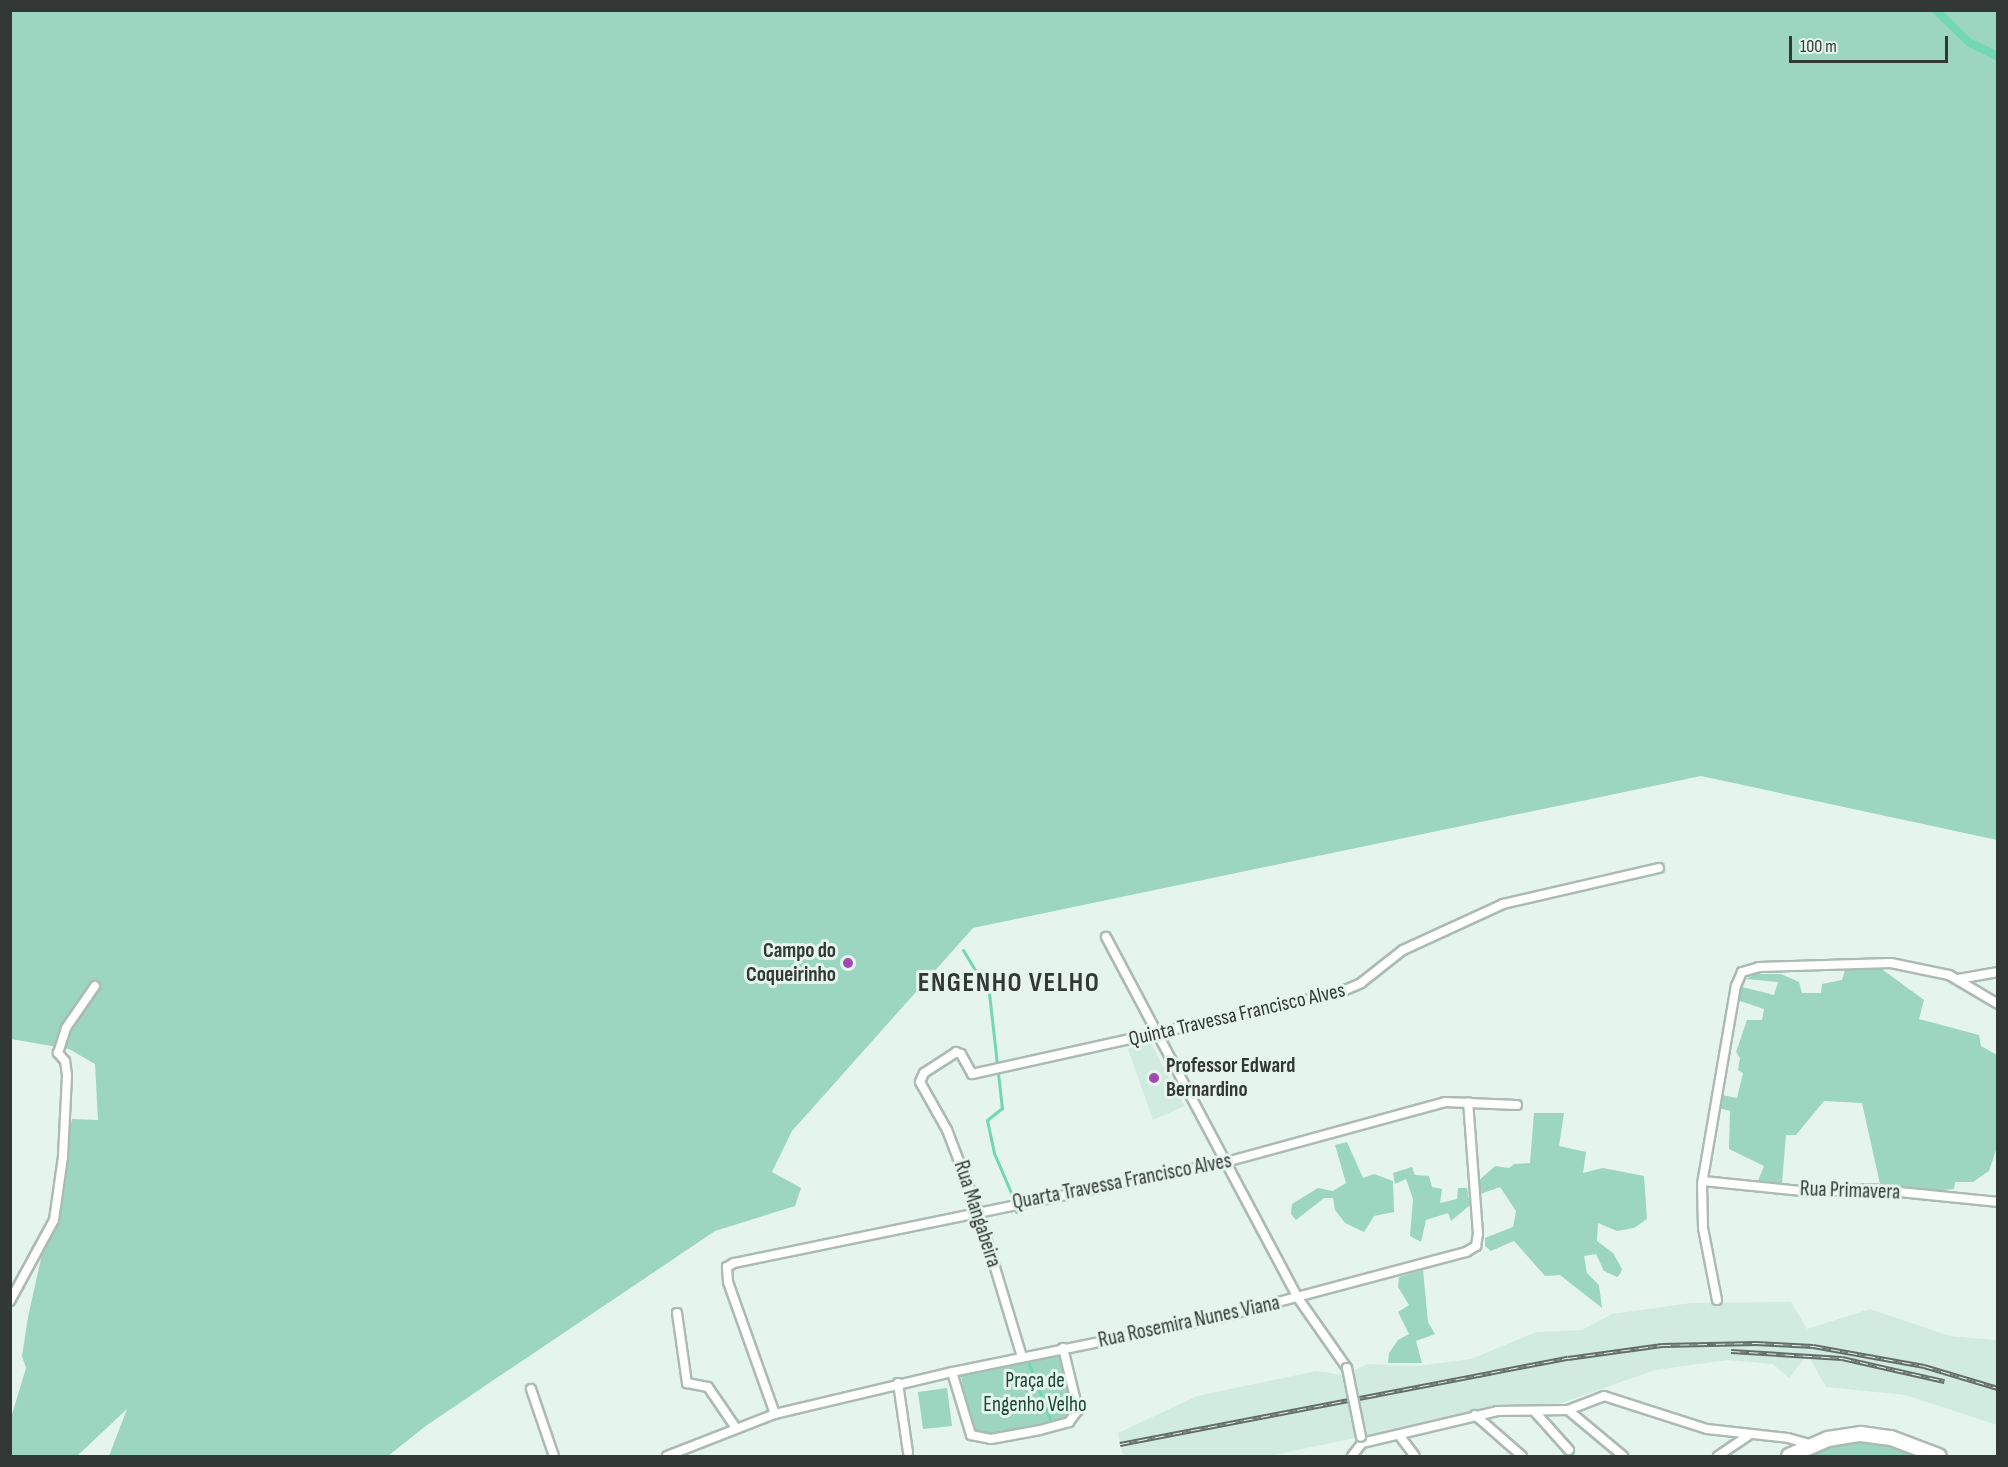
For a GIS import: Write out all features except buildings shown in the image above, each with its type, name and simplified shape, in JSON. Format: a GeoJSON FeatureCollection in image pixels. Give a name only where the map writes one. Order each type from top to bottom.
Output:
{"type":"FeatureCollection","features":[{"type":"Feature","properties":{"kind":"main road"},"geometry":{"type":"LineString","coordinates":[[1789,1456],[1848,1435],[1876,1435],[1939,1456]]}},
{"type":"Feature","properties":{"kind":"street","name":"Quinta Travessa Francisco Alves"},"geometry":{"type":"LineString","coordinates":[[920,1077],[956,1052],[961,1054],[969,1073],[1155,1035],[1219,1016],[1350,989],[1403,950],[1503,904],[1659,868]]}},
{"type":"Feature","properties":{"kind":"street"},"geometry":{"type":"LineString","coordinates":[[1106,937],[1155,1035],[1298,1298],[1347,1368],[1362,1440],[1352,1456]]}},
{"type":"Feature","properties":{"kind":"street"},"geometry":{"type":"LineString","coordinates":[[1717,1300],[1703,1228],[1703,1181],[1738,978],[1748,969],[1892,963],[1958,979],[1998,1004]]}},
{"type":"Feature","properties":{"kind":"street"},"geometry":{"type":"LineString","coordinates":[[1958,979],[1998,972]]}},
{"type":"Feature","properties":{"kind":"street"},"geometry":{"type":"LineString","coordinates":[[10,1301],[54,1220],[63,1157],[67,1075],[65,1061],[58,1053],[66,1028],[96,986]]}},
{"type":"Feature","properties":{"kind":"street","name":"Rua Mangabeira"},"geometry":{"type":"LineString","coordinates":[[920,1077],[955,1148],[978,1211],[1022,1357]]}},
{"type":"Feature","properties":{"kind":"street","name":"Quarta Travessa Francisco Alves"},"geometry":{"type":"LineString","coordinates":[[775,1414],[752,1357],[727,1267],[978,1211],[1226,1162],[1445,1102],[1517,1105]]}},
{"type":"Feature","properties":{"kind":"street","name":"Rua Rosemira Nunes Viana"},"geometry":{"type":"LineString","coordinates":[[667,1456],[775,1414],[898,1383],[1298,1298],[1476,1246],[1478,1234],[1468,1102]]}},
{"type":"Feature","properties":{"kind":"street","name":"Rua Primavera"},"geometry":{"type":"LineString","coordinates":[[1703,1181],[1812,1192],[1870,1189],[1998,1202]]}},
{"type":"Feature","properties":{"kind":"street"},"geometry":{"type":"LineString","coordinates":[[677,1313],[687,1383],[708,1387],[736,1428]]}},
{"type":"Feature","properties":{"kind":"street"},"geometry":{"type":"LineString","coordinates":[[952,1372],[971,1435],[991,1438],[1040,1430],[1069,1422],[1078,1410],[1063,1348]]}},
{"type":"Feature","properties":{"kind":"street"},"geometry":{"type":"LineString","coordinates":[[898,1383],[908,1452]]}},
{"type":"Feature","properties":{"kind":"street"},"geometry":{"type":"LineString","coordinates":[[531,1389],[554,1456]]}},
{"type":"Feature","properties":{"kind":"street"},"geometry":{"type":"LineString","coordinates":[[1362,1440],[1399,1435],[1497,1411],[1568,1410],[1595,1398],[1608,1397],[1689,1425],[1748,1436],[1788,1438],[1814,1446]]}},
{"type":"Feature","properties":{"kind":"street"},"geometry":{"type":"LineString","coordinates":[[1568,1410],[1623,1456]]}},
{"type":"Feature","properties":{"kind":"street"},"geometry":{"type":"LineString","coordinates":[[1535,1412],[1569,1450]]}},
{"type":"Feature","properties":{"kind":"street"},"geometry":{"type":"LineString","coordinates":[[1475,1415],[1522,1456]]}},
{"type":"Feature","properties":{"kind":"street"},"geometry":{"type":"LineString","coordinates":[[1399,1435],[1415,1456]]}},
{"type":"Feature","properties":{"kind":"street"},"geometry":{"type":"LineString","coordinates":[[1718,1456],[1748,1436]]}},
{"type":"Feature","properties":{"kind":"shaded area"},"geometry":{"type":"Polygon","coordinates":[[[1931,11],[1943,11],[1971,39],[1997,51],[1997,61],[1967,46],[1931,11]]]}},
{"type":"Feature","properties":{"kind":"shaded area","name":"Professor Edward Bernardino"},"geometry":{"type":"Polygon","coordinates":[[[1149,1040],[1185,1106],[1153,1120],[1128,1049],[1149,1040]]]}},
{"type":"Feature","properties":{"kind":"shaded area"},"geometry":{"type":"Polygon","coordinates":[[[1791,1302],[1807,1329],[1870,1309],[1950,1336],[1997,1340],[1997,1425],[1905,1395],[1826,1387],[1810,1359],[1804,1359],[1789,1378],[1773,1364],[1728,1360],[1655,1370],[1556,1405],[1492,1406],[1447,1419],[1269,1456],[1123,1456],[1118,1433],[1197,1396],[1316,1371],[1344,1375],[1367,1364],[1417,1366],[1471,1359],[1536,1332],[1582,1330],[1612,1314],[1691,1303],[1791,1302]]]}},
{"type":"Feature","properties":{"kind":"green space"},"geometry":{"type":"Polygon","coordinates":[[[11,11],[1997,11],[1997,840],[1701,776],[973,928],[792,1131],[772,1172],[801,1188],[795,1206],[715,1231],[427,1425],[388,1456],[109,1456],[127,1409],[77,1456],[11,1456],[10,1421],[26,1368],[22,1356],[28,1317],[72,1119],[98,1120],[95,1064],[69,1049],[11,1039],[11,11]]]}},
{"type":"Feature","properties":{"kind":"green space"},"geometry":{"type":"Polygon","coordinates":[[[1846,967],[1879,967],[1924,1000],[1919,1019],[1979,1035],[1981,1046],[1997,1055],[1997,1147],[1989,1171],[1973,1182],[1955,1182],[1954,1189],[1930,1191],[1880,1184],[1862,1103],[1824,1101],[1796,1135],[1786,1135],[1782,1183],[1758,1181],[1764,1166],[1729,1149],[1730,1111],[1719,1108],[1717,1094],[1737,1098],[1743,1073],[1738,1070],[1740,1058],[1736,1052],[1747,1020],[1762,1020],[1764,1009],[1737,1000],[1742,987],[1774,995],[1778,982],[1746,979],[1755,974],[1781,974],[1799,982],[1802,993],[1821,993],[1822,984],[1842,980],[1846,967]]]}},
{"type":"Feature","properties":{"kind":"green space"},"geometry":{"type":"Polygon","coordinates":[[[1534,1113],[1564,1113],[1559,1146],[1586,1152],[1583,1173],[1603,1168],[1644,1176],[1647,1219],[1634,1228],[1617,1231],[1598,1223],[1597,1241],[1613,1253],[1622,1269],[1620,1274],[1617,1277],[1604,1271],[1596,1254],[1584,1256],[1587,1273],[1599,1285],[1602,1308],[1560,1275],[1545,1276],[1514,1241],[1491,1251],[1485,1246],[1485,1238],[1513,1227],[1516,1211],[1500,1187],[1478,1195],[1476,1183],[1495,1166],[1509,1168],[1514,1164],[1530,1163],[1534,1113]]]}},
{"type":"Feature","properties":{"kind":"green space"},"geometry":{"type":"Polygon","coordinates":[[[1347,1142],[1363,1178],[1374,1174],[1393,1181],[1394,1212],[1374,1216],[1364,1232],[1345,1223],[1335,1210],[1333,1198],[1324,1198],[1296,1220],[1291,1214],[1292,1204],[1318,1188],[1333,1191],[1346,1183],[1335,1145],[1347,1142]]]}},
{"type":"Feature","properties":{"kind":"green space"},"geometry":{"type":"Polygon","coordinates":[[[1412,1167],[1415,1175],[1429,1176],[1432,1187],[1442,1189],[1440,1203],[1457,1199],[1458,1188],[1467,1188],[1470,1205],[1451,1221],[1448,1213],[1426,1220],[1421,1242],[1410,1236],[1413,1199],[1406,1179],[1395,1184],[1393,1173],[1412,1167]]]}},
{"type":"Feature","properties":{"kind":"green space"},"geometry":{"type":"Polygon","coordinates":[[[1423,1270],[1428,1322],[1435,1334],[1416,1341],[1422,1363],[1388,1363],[1389,1353],[1398,1340],[1409,1334],[1398,1312],[1409,1305],[1398,1287],[1399,1277],[1423,1270]]]}},
{"type":"Feature","properties":{"kind":"green space","name":"Praça de Engenho Velho"},"geometry":{"type":"Polygon","coordinates":[[[1063,1355],[1075,1410],[1072,1418],[977,1436],[971,1430],[961,1376],[1063,1355]]]}},
{"type":"Feature","properties":{"kind":"green space"},"geometry":{"type":"Polygon","coordinates":[[[947,1388],[952,1426],[923,1429],[918,1392],[947,1388]]]}},
{"type":"Feature","properties":{"kind":"green space"},"geometry":{"type":"Polygon","coordinates":[[[1853,1440],[1891,1443],[1922,1456],[1807,1456],[1821,1446],[1853,1440]]]}},
{"type":"Feature","properties":{"kind":"waterway"},"geometry":{"type":"LineString","coordinates":[[963,950],[989,993],[1002,1108],[987,1120],[994,1153],[1015,1202],[1016,1212]]}},
{"type":"Feature","properties":{"kind":"waterway"},"geometry":{"type":"LineString","coordinates":[[1029,1364],[1051,1422]]}},
{"type":"Feature","properties":{"kind":"railway"},"geometry":{"type":"LineString","coordinates":[[1120,1444],[1568,1358],[1662,1345],[1756,1343],[1813,1346],[1924,1366],[1998,1388]]}},
{"type":"Feature","properties":{"kind":"railway"},"geometry":{"type":"LineString","coordinates":[[1731,1351],[1842,1358],[1944,1381]]}},
{"type":"Feature","properties":{"kind":"place","name":"Campo do Coqueirinho"},"geometry":{"type":"Point","coordinates":[848,963]}},
{"type":"Feature","properties":{"kind":"place","name":"Professor Edward Bernardino"},"geometry":{"type":"Point","coordinates":[1154,1078]}},
{"type":"Feature","properties":{"kind":"district","name":"ENGENHO VELHO"},"geometry":{"type":"Point","coordinates":[1009,984]}}]}
